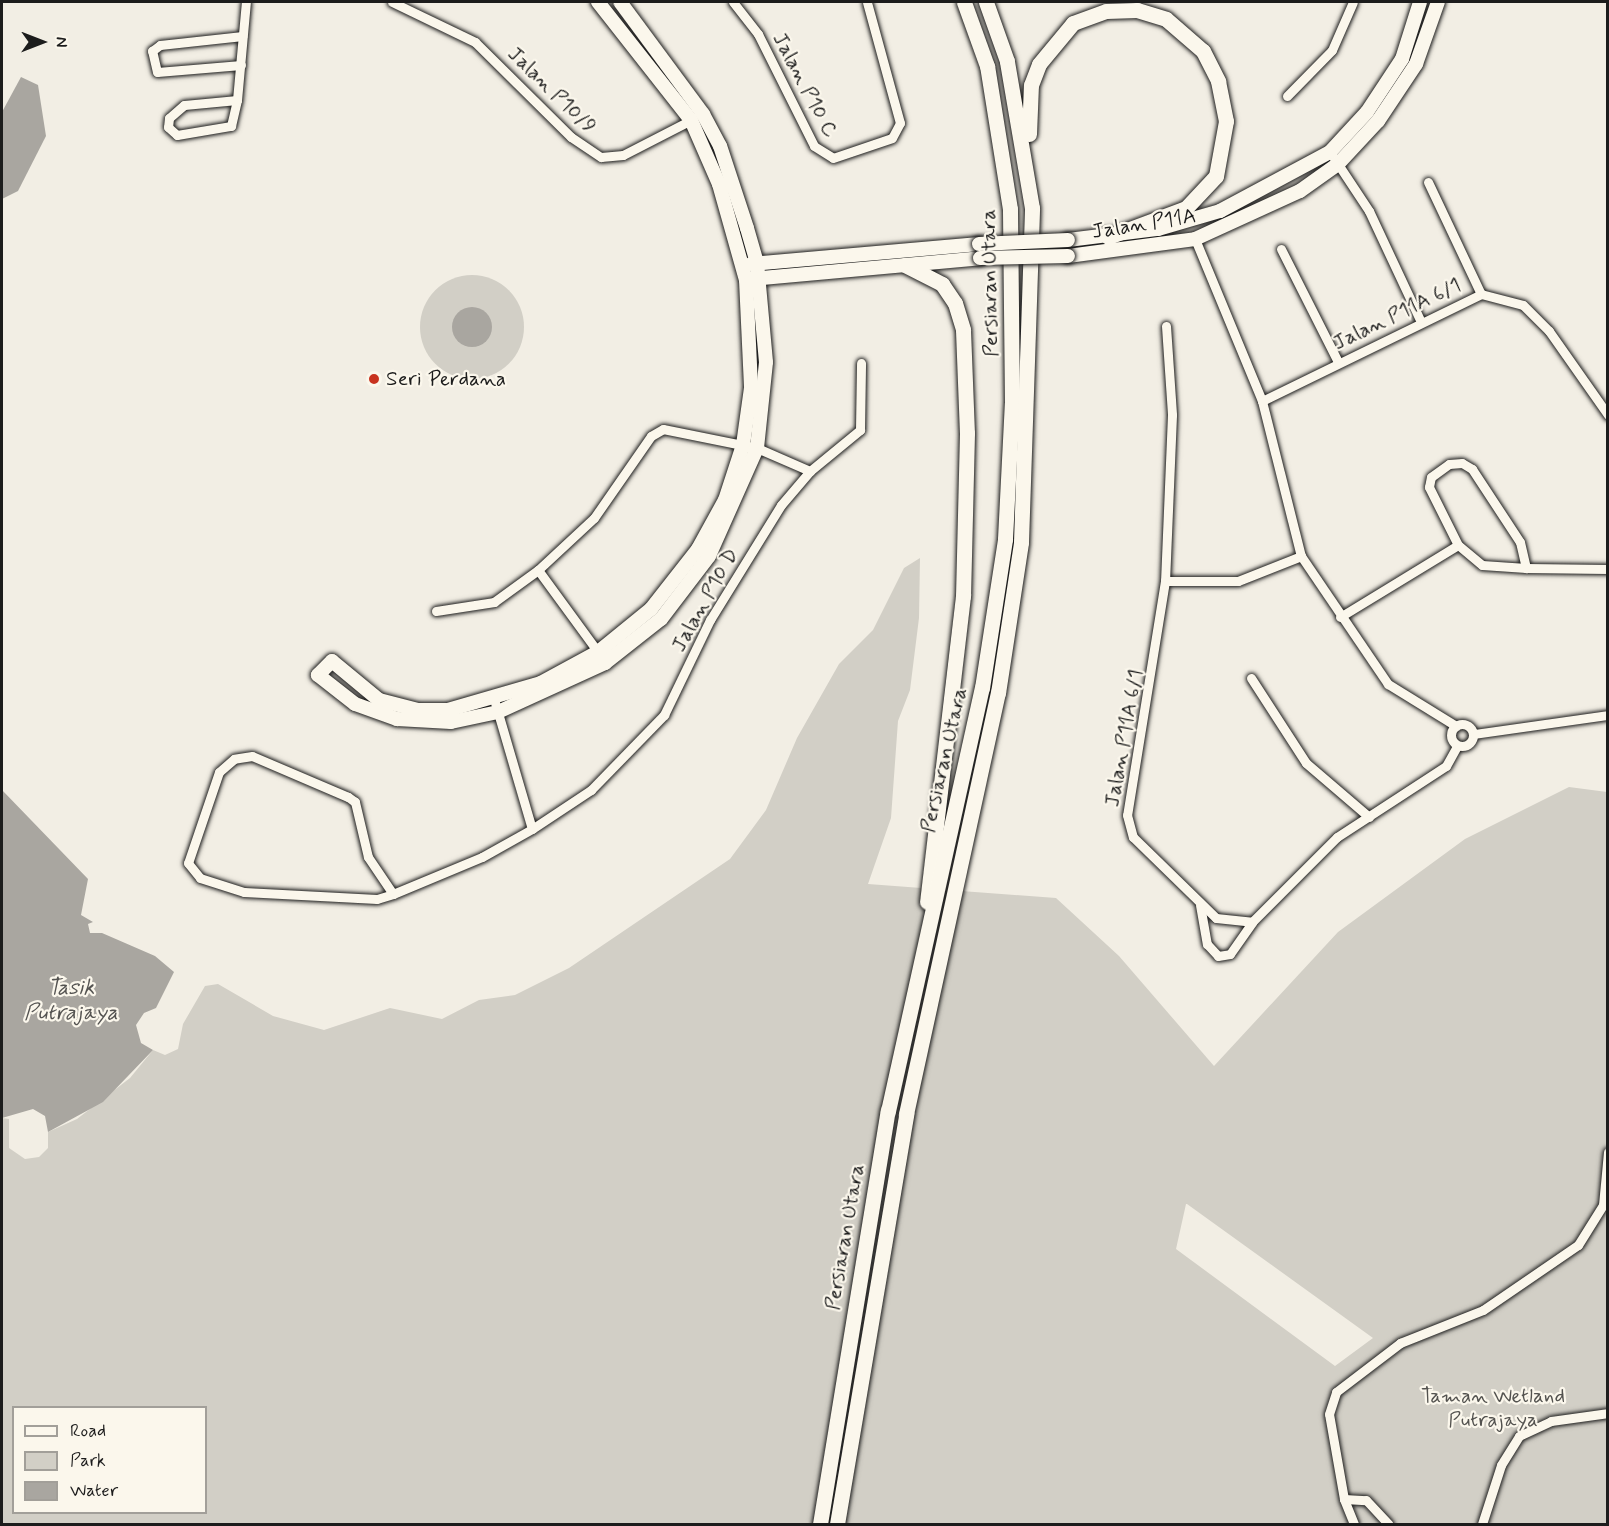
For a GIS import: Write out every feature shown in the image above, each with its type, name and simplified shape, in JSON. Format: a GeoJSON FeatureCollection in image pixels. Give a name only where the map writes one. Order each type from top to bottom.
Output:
{"type":"FeatureCollection","features":[{"type":"Feature","properties":{"kind":"main road","name":"Persiaran Utara"},"geometry":{"type":"LineString","coordinates":[[820,1524],[862,1257],[926,941],[982,688],[1009,486],[1010,209],[987,66],[964,2]]}},
{"type":"Feature","properties":{"kind":"main road","name":"Persiaran Utara"},"geometry":{"type":"LineString","coordinates":[[837,1524],[879,1260],[1016,594],[1029,404],[1029,171],[1007,61],[986,2]]}},
{"type":"Feature","properties":{"kind":"main road"},"geometry":{"type":"LineString","coordinates":[[1029,171],[1031,85],[1062,33],[1091,15],[1120,9],[1150,13],[1180,28],[1203,51],[1218,81],[1226,121],[1223,158],[1205,193],[1186,208],[1108,237]]}},
{"type":"Feature","properties":{"kind":"main road"},"geometry":{"type":"LineString","coordinates":[[905,265],[935,279],[955,303],[963,330],[967,433],[963,596],[929,849],[926,941]]}},
{"type":"Feature","properties":{"kind":"street"},"geometry":{"type":"LineString","coordinates":[[237,100],[184,105],[169,118],[168,127],[177,135],[227,129],[237,100],[246,2]]}},
{"type":"Feature","properties":{"kind":"street","name":"Jalan P10/9"},"geometry":{"type":"LineString","coordinates":[[392,2],[475,42],[571,137],[601,157],[623,155],[691,120]]}},
{"type":"Feature","properties":{"kind":"street"},"geometry":{"type":"LineString","coordinates":[[598,2],[621,5],[674,68],[720,146],[757,263],[753,279],[751,388],[743,445],[725,500],[698,549],[651,609],[598,652],[541,683],[496,706],[418,710],[379,700],[332,661],[318,675],[355,704],[397,719],[451,722],[496,706],[605,663],[661,619],[709,556],[758,448],[766,362],[753,279],[742,265],[719,184],[691,120],[621,5]]}},
{"type":"Feature","properties":{"kind":"street","name":"Jalan P10 C"},"geometry":{"type":"LineString","coordinates":[[733,2],[758,34],[814,146],[833,158],[892,138],[900,123],[867,2]]}},
{"type":"Feature","properties":{"kind":"street"},"geometry":{"type":"LineString","coordinates":[[1287,96],[1332,50],[1353,2]]}},
{"type":"Feature","properties":{"kind":"street","name":"Jalan P11A"},"geometry":{"type":"LineString","coordinates":[[753,279],[905,265],[979,251],[1108,237],[1221,212],[1334,158],[1402,59],[1420,2]]}},
{"type":"Feature","properties":{"kind":"street","name":"Jalan P11A"},"geometry":{"type":"LineString","coordinates":[[742,265],[979,251],[1068,256],[1195,239],[1258,214],[1334,158],[1378,121],[1416,64],[1438,2]]}},
{"type":"Feature","properties":{"kind":"street"},"geometry":{"type":"LineString","coordinates":[[241,65],[157,72],[152,51],[160,45],[243,36]]}},
{"type":"Feature","properties":{"kind":"street"},"geometry":{"type":"LineString","coordinates":[[1334,158],[1369,211],[1421,322]]}},
{"type":"Feature","properties":{"kind":"street"},"geometry":{"type":"LineString","coordinates":[[1428,182],[1481,294]]}},
{"type":"Feature","properties":{"kind":"street"},"geometry":{"type":"LineString","coordinates":[[1195,239],[1262,401],[1301,556],[1340,617],[1388,684],[1455,726],[1470,727],[1474,734]]}},
{"type":"Feature","properties":{"kind":"street"},"geometry":{"type":"LineString","coordinates":[[1281,249],[1338,362]]}},
{"type":"Feature","properties":{"kind":"street","name":"Jalan P11A 6/1"},"geometry":{"type":"LineString","coordinates":[[1262,401],[1481,294],[1522,305],[1549,332],[1608,415]]}},
{"type":"Feature","properties":{"kind":"street","name":"Jalan P11A 6/1"},"geometry":{"type":"LineString","coordinates":[[1166,326],[1172,415],[1165,581],[1128,826],[1199,904],[1225,922],[1252,922]]}},
{"type":"Feature","properties":{"kind":"street","name":"Jalan P10 D"},"geometry":{"type":"LineString","coordinates":[[393,894],[368,857],[358,811],[348,797],[252,756],[234,759],[219,772],[189,852],[190,868],[200,878],[280,897],[358,902],[393,894],[482,857],[532,829],[591,790],[664,715],[710,620],[781,505],[810,471],[860,430],[861,363]]}},
{"type":"Feature","properties":{"kind":"street"},"geometry":{"type":"LineString","coordinates":[[436,611],[494,602],[538,570],[594,518],[651,436],[663,429],[685,430],[758,448],[810,471]]}},
{"type":"Feature","properties":{"kind":"street"},"geometry":{"type":"LineString","coordinates":[[1526,568],[1520,542],[1472,469],[1462,463],[1431,477],[1429,487],[1458,545],[1482,565],[1526,568],[1608,569]]}},
{"type":"Feature","properties":{"kind":"street"},"geometry":{"type":"LineString","coordinates":[[1340,617],[1458,545]]}},
{"type":"Feature","properties":{"kind":"street"},"geometry":{"type":"LineString","coordinates":[[1165,581],[1238,580],[1301,556]]}},
{"type":"Feature","properties":{"kind":"street"},"geometry":{"type":"LineString","coordinates":[[538,570],[598,652]]}},
{"type":"Feature","properties":{"kind":"street"},"geometry":{"type":"LineString","coordinates":[[1251,678],[1306,763],[1369,817]]}},
{"type":"Feature","properties":{"kind":"street"},"geometry":{"type":"LineString","coordinates":[[496,706],[532,829]]}},
{"type":"Feature","properties":{"kind":"street"},"geometry":{"type":"LineString","coordinates":[[1457,746],[1465,746],[1474,734],[1608,714]]}},
{"type":"Feature","properties":{"kind":"street"},"geometry":{"type":"LineString","coordinates":[[1455,726],[1452,740],[1457,746]]}},
{"type":"Feature","properties":{"kind":"street"},"geometry":{"type":"LineString","coordinates":[[1199,904],[1207,944],[1218,956],[1230,954],[1252,922],[1337,837],[1446,766],[1457,746]]}},
{"type":"Feature","properties":{"kind":"street"},"geometry":{"type":"LineString","coordinates":[[1354,1524],[1344,1499],[1329,1414],[1336,1392],[1400,1343],[1483,1310],[1578,1245],[1603,1205],[1608,1152]]}},
{"type":"Feature","properties":{"kind":"street"},"geometry":{"type":"LineString","coordinates":[[1482,1524],[1501,1465],[1519,1436],[1551,1421],[1608,1413]]}},
{"type":"Feature","properties":{"kind":"street"},"geometry":{"type":"LineString","coordinates":[[1344,1499],[1366,1500],[1388,1524]]}},
{"type":"Feature","properties":{"kind":"green space"},"geometry":{"type":"Polygon","coordinates":[[[472,275],[492,279],[509,290],[520,307],[524,327],[520,347],[509,364],[492,375],[472,379],[452,375],[435,364],[424,347],[420,327],[424,307],[435,290],[452,279],[472,275]]]}},
{"type":"Feature","properties":{"kind":"green space","name":"Taman Wetland Putrajaya"},"geometry":{"type":"Polygon","coordinates":[[[920,558],[919,618],[910,690],[898,721],[891,818],[868,884],[1056,898],[1119,956],[1214,1066],[1338,932],[1465,839],[1569,787],[1607,792],[1607,1524],[2,1524],[2,1118],[9,1119],[9,1148],[25,1159],[39,1157],[48,1148],[48,1132],[77,1119],[130,1078],[153,1050],[165,1055],[178,1049],[183,1024],[205,986],[218,984],[273,1016],[324,1030],[390,1008],[442,1019],[479,1000],[515,995],[569,968],[730,859],[766,810],[797,738],[839,664],[873,630],[904,568],[920,558]],[[1187,1204],[1176,1249],[1335,1366],[1373,1338],[1187,1204]]]}},
{"type":"Feature","properties":{"kind":"water"},"geometry":{"type":"Polygon","coordinates":[[[21,77],[38,85],[46,136],[18,191],[2,199],[2,112],[21,77]]]}},
{"type":"Feature","properties":{"kind":"water"},"geometry":{"type":"Polygon","coordinates":[[[472,307],[480,308],[486,313],[491,319],[491,335],[486,341],[480,346],[472,347],[464,346],[458,341],[453,335],[452,327],[453,319],[458,313],[464,308],[472,307]]]}},
{"type":"Feature","properties":{"kind":"water","name":"Tasik Putrajaya"},"geometry":{"type":"Polygon","coordinates":[[[2,790],[88,879],[81,915],[93,922],[88,924],[90,933],[102,933],[155,956],[174,972],[156,1008],[144,1013],[136,1025],[141,1043],[153,1050],[103,1102],[48,1132],[45,1116],[33,1109],[2,1118],[2,790]]]}},
{"type":"Feature","properties":{"kind":"place","name":"Seri Perdana"},"geometry":{"type":"Point","coordinates":[374,379]}}]}
